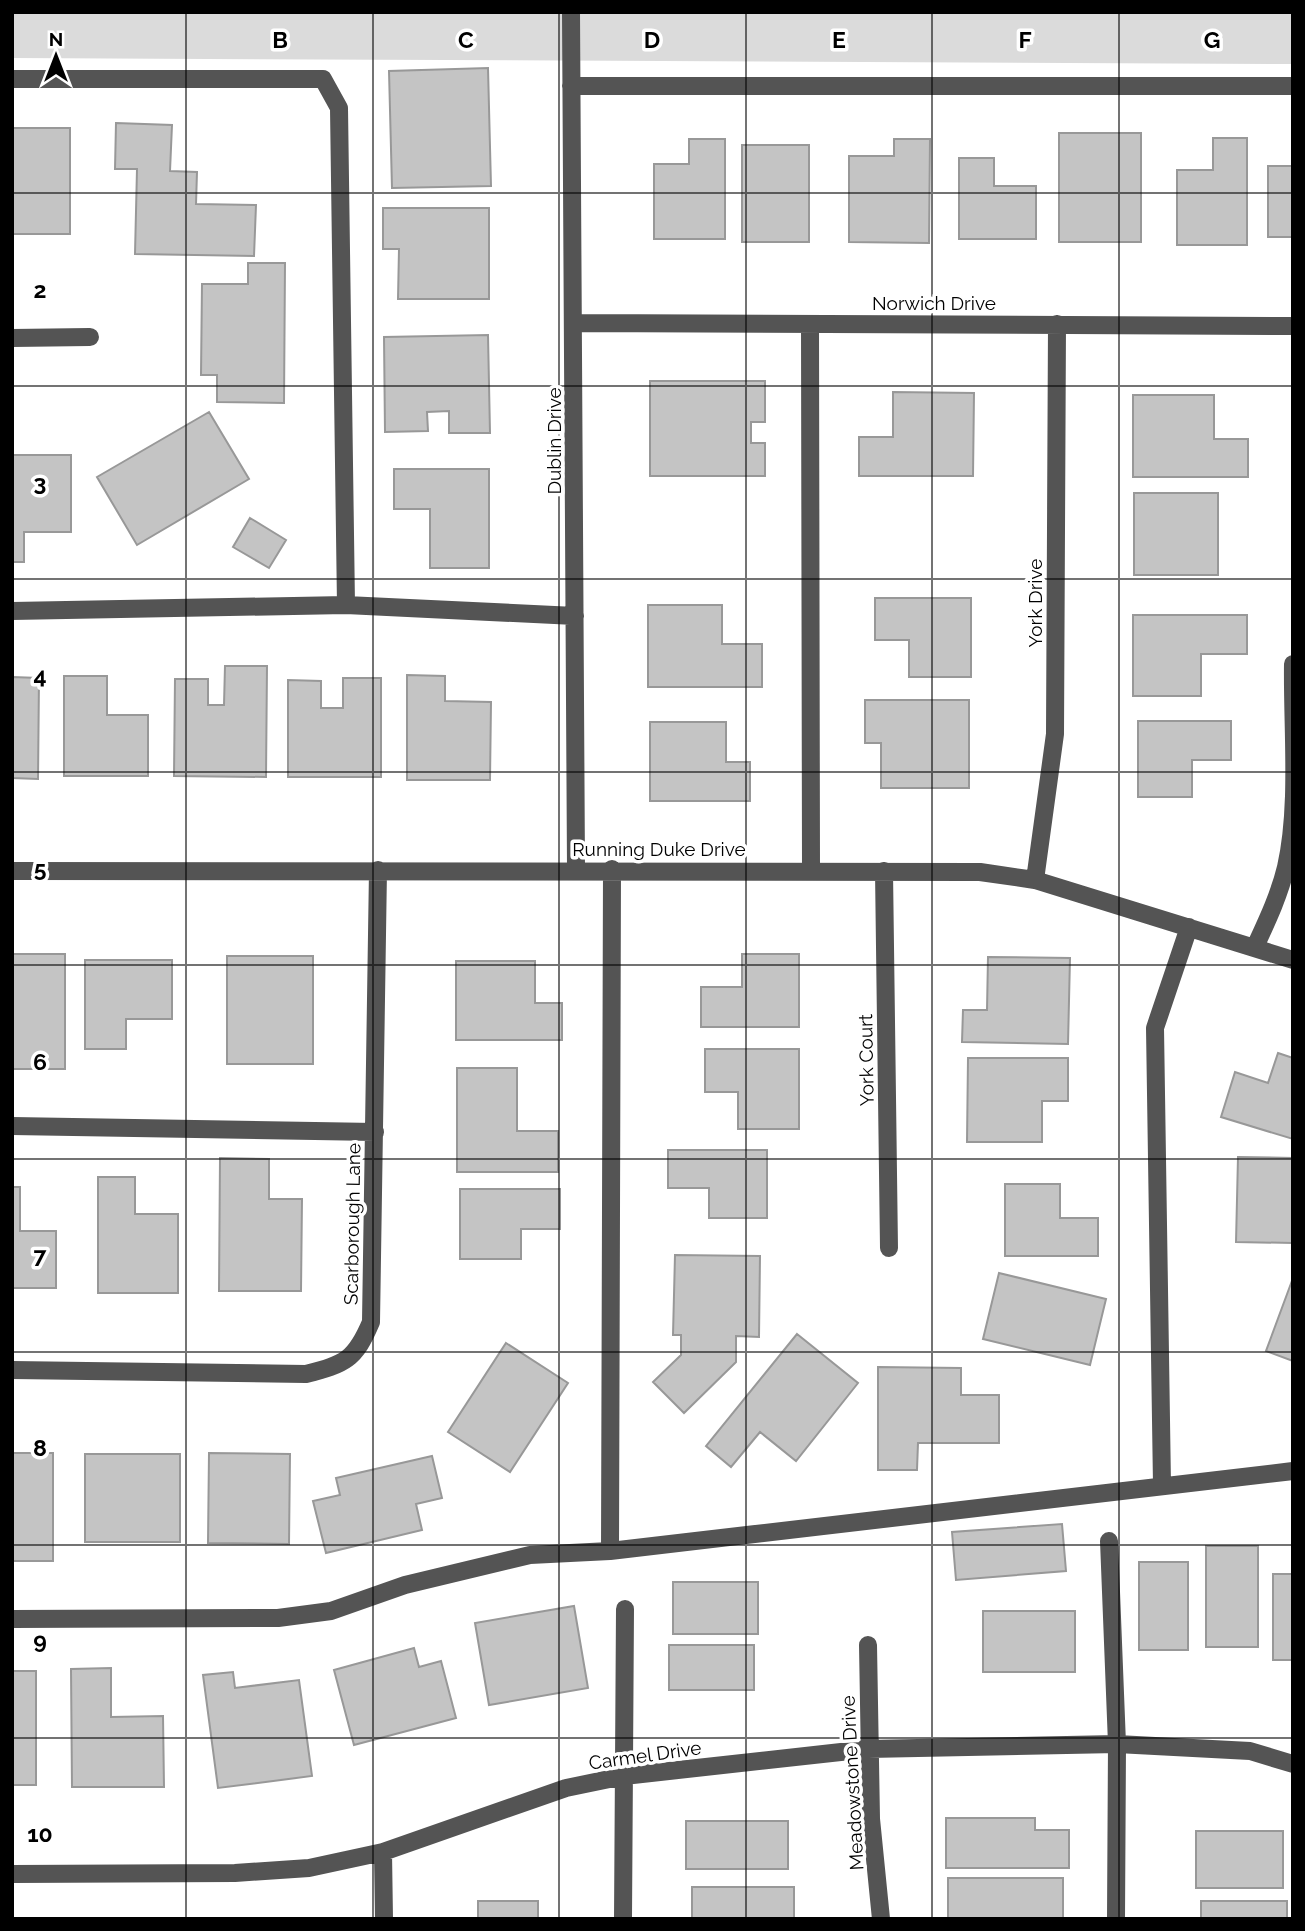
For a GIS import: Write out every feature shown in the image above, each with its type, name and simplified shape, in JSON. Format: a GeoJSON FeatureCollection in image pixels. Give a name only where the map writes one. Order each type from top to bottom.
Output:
{"type":"FeatureCollection","features":[{"type":"Feature","properties":{"kind":"street","name":"Dublin Drive"},"geometry":{"type":"LineString","coordinates":[[571,12],[575,323],[576,870]]}},
{"type":"Feature","properties":{"kind":"street"},"geometry":{"type":"LineString","coordinates":[[12,79],[323,79],[339,108],[346,605]]}},
{"type":"Feature","properties":{"kind":"street"},"geometry":{"type":"LineString","coordinates":[[571,86],[1293,86]]}},
{"type":"Feature","properties":{"kind":"street","name":"Norwich Drive"},"geometry":{"type":"LineString","coordinates":[[575,323],[1293,326]]}},
{"type":"Feature","properties":{"kind":"street"},"geometry":{"type":"LineString","coordinates":[[810,324],[811,871]]}},
{"type":"Feature","properties":{"kind":"street","name":"York Drive"},"geometry":{"type":"LineString","coordinates":[[1035,880],[1055,734],[1057,324]]}},
{"type":"Feature","properties":{"kind":"street"},"geometry":{"type":"LineString","coordinates":[[12,338],[90,337]]}},
{"type":"Feature","properties":{"kind":"street"},"geometry":{"type":"LineString","coordinates":[[12,611],[346,605],[575,616]]}},
{"type":"Feature","properties":{"kind":"street"},"geometry":{"type":"LineString","coordinates":[[1255,947],[1274,906],[1286,867],[1292,823],[1293,664]]}},
{"type":"Feature","properties":{"kind":"street","name":"Scarborough Lane"},"geometry":{"type":"LineString","coordinates":[[12,1370],[306,1374],[337,1366],[360,1349],[371,1322],[378,870]]}},
{"type":"Feature","properties":{"kind":"street"},"geometry":{"type":"LineString","coordinates":[[610,1550],[612,870]]}},
{"type":"Feature","properties":{"kind":"street","name":"Running Duke Drive"},"geometry":{"type":"LineString","coordinates":[[12,871],[980,872],[1035,880],[1293,960]]}},
{"type":"Feature","properties":{"kind":"street","name":"York Court"},"geometry":{"type":"LineString","coordinates":[[884,871],[889,1248]]}},
{"type":"Feature","properties":{"kind":"street"},"geometry":{"type":"LineString","coordinates":[[1162,1485],[1155,1028],[1189,927]]}},
{"type":"Feature","properties":{"kind":"street"},"geometry":{"type":"LineString","coordinates":[[12,1126],[375,1132]]}},
{"type":"Feature","properties":{"kind":"street"},"geometry":{"type":"LineString","coordinates":[[12,1619],[278,1618],[331,1611],[405,1585],[530,1555],[610,1550],[1293,1471]]}},
{"type":"Feature","properties":{"kind":"street"},"geometry":{"type":"LineString","coordinates":[[1109,1541],[1117,1744],[1116,1919]]}},
{"type":"Feature","properties":{"kind":"street"},"geometry":{"type":"LineString","coordinates":[[623,1919],[625,1609]]}},
{"type":"Feature","properties":{"kind":"street","name":"Meadowstone Drive"},"geometry":{"type":"LineString","coordinates":[[868,1646],[871,1819],[881,1919]]}},
{"type":"Feature","properties":{"kind":"street","name":"Carmel Drive"},"geometry":{"type":"LineString","coordinates":[[12,1874],[235,1873],[309,1868],[383,1852],[566,1788],[624,1776],[868,1749],[1117,1744],[1250,1751],[1293,1764]]}},
{"type":"Feature","properties":{"kind":"street"},"geometry":{"type":"LineString","coordinates":[[383,1852],[384,1919]]}},
{"type":"Feature","properties":{"kind":"shaded area"},"geometry":{"type":"Polygon","coordinates":[[[12,12],[1293,12],[1293,64],[12,58],[12,12]]]}},
{"type":"Feature","properties":{"kind":"building"},"geometry":{"type":"Polygon","coordinates":[[[488,68],[491,186],[392,188],[389,71],[488,68]]]}},
{"type":"Feature","properties":{"kind":"building"},"geometry":{"type":"Polygon","coordinates":[[[116,123],[172,125],[170,171],[197,172],[196,204],[256,205],[254,256],[135,254],[137,169],[115,169],[116,123]]]}},
{"type":"Feature","properties":{"kind":"building"},"geometry":{"type":"Polygon","coordinates":[[[12,128],[70,128],[70,234],[12,234],[12,128]]]}},
{"type":"Feature","properties":{"kind":"building"},"geometry":{"type":"Polygon","coordinates":[[[1059,133],[1141,133],[1141,242],[1059,242],[1059,133]]]}},
{"type":"Feature","properties":{"kind":"building"},"geometry":{"type":"Polygon","coordinates":[[[1213,138],[1247,138],[1247,245],[1177,245],[1177,170],[1213,170],[1213,138]]]}},
{"type":"Feature","properties":{"kind":"building"},"geometry":{"type":"Polygon","coordinates":[[[689,139],[725,139],[725,239],[654,239],[654,164],[689,164],[689,139]]]}},
{"type":"Feature","properties":{"kind":"building"},"geometry":{"type":"Polygon","coordinates":[[[894,139],[930,139],[929,243],[849,242],[849,156],[894,156],[894,139]]]}},
{"type":"Feature","properties":{"kind":"building"},"geometry":{"type":"Polygon","coordinates":[[[742,145],[809,145],[809,242],[742,242],[742,145]]]}},
{"type":"Feature","properties":{"kind":"building"},"geometry":{"type":"Polygon","coordinates":[[[959,158],[994,158],[994,186],[1036,186],[1036,239],[959,239],[959,158]]]}},
{"type":"Feature","properties":{"kind":"building"},"geometry":{"type":"Polygon","coordinates":[[[1268,166],[1293,166],[1293,237],[1268,237],[1268,166]]]}},
{"type":"Feature","properties":{"kind":"building"},"geometry":{"type":"Polygon","coordinates":[[[383,208],[489,208],[489,299],[398,299],[399,249],[383,249],[383,208]]]}},
{"type":"Feature","properties":{"kind":"building"},"geometry":{"type":"Polygon","coordinates":[[[248,263],[285,263],[284,403],[217,402],[217,375],[201,375],[202,284],[248,284],[248,263]]]}},
{"type":"Feature","properties":{"kind":"building"},"geometry":{"type":"Polygon","coordinates":[[[488,335],[490,433],[449,433],[449,411],[427,412],[428,431],[385,432],[384,337],[488,335]]]}},
{"type":"Feature","properties":{"kind":"building"},"geometry":{"type":"Polygon","coordinates":[[[650,381],[765,381],[765,422],[751,422],[751,443],[765,443],[765,476],[650,476],[650,381]]]}},
{"type":"Feature","properties":{"kind":"building"},"geometry":{"type":"Polygon","coordinates":[[[893,392],[974,393],[973,476],[859,476],[859,437],[893,437],[893,392]]]}},
{"type":"Feature","properties":{"kind":"building"},"geometry":{"type":"Polygon","coordinates":[[[1133,395],[1214,395],[1214,439],[1248,439],[1248,477],[1133,477],[1133,395]]]}},
{"type":"Feature","properties":{"kind":"building"},"geometry":{"type":"Polygon","coordinates":[[[209,412],[249,479],[137,545],[97,477],[209,412]]]}},
{"type":"Feature","properties":{"kind":"building"},"geometry":{"type":"Polygon","coordinates":[[[12,455],[71,455],[71,532],[24,532],[24,562],[12,562],[12,455]]]}},
{"type":"Feature","properties":{"kind":"building"},"geometry":{"type":"Polygon","coordinates":[[[394,469],[489,469],[489,568],[430,568],[430,509],[394,509],[394,469]]]}},
{"type":"Feature","properties":{"kind":"building"},"geometry":{"type":"Polygon","coordinates":[[[1134,493],[1218,493],[1218,575],[1134,575],[1134,493]]]}},
{"type":"Feature","properties":{"kind":"building"},"geometry":{"type":"Polygon","coordinates":[[[250,518],[286,540],[269,568],[233,547],[250,518]]]}},
{"type":"Feature","properties":{"kind":"building"},"geometry":{"type":"Polygon","coordinates":[[[875,598],[971,598],[971,677],[909,677],[909,640],[875,640],[875,598]]]}},
{"type":"Feature","properties":{"kind":"building"},"geometry":{"type":"Polygon","coordinates":[[[648,605],[722,605],[722,644],[762,644],[762,687],[648,687],[648,605]]]}},
{"type":"Feature","properties":{"kind":"building"},"geometry":{"type":"Polygon","coordinates":[[[1133,615],[1247,615],[1247,654],[1201,654],[1201,696],[1133,696],[1133,615]]]}},
{"type":"Feature","properties":{"kind":"building"},"geometry":{"type":"Polygon","coordinates":[[[225,666],[267,666],[266,777],[174,776],[175,679],[208,679],[208,705],[224,705],[225,666]]]}},
{"type":"Feature","properties":{"kind":"building"},"geometry":{"type":"Polygon","coordinates":[[[407,675],[445,676],[445,701],[491,702],[490,780],[407,780],[407,675]]]}},
{"type":"Feature","properties":{"kind":"building"},"geometry":{"type":"Polygon","coordinates":[[[64,676],[107,676],[107,715],[148,715],[148,776],[64,776],[64,676]]]}},
{"type":"Feature","properties":{"kind":"building"},"geometry":{"type":"Polygon","coordinates":[[[12,677],[39,678],[38,779],[12,778],[12,677]]]}},
{"type":"Feature","properties":{"kind":"building"},"geometry":{"type":"Polygon","coordinates":[[[343,678],[381,678],[381,777],[288,777],[288,680],[321,681],[321,708],[343,708],[343,678]]]}},
{"type":"Feature","properties":{"kind":"building"},"geometry":{"type":"Polygon","coordinates":[[[865,700],[969,700],[969,788],[881,788],[881,743],[865,743],[865,700]]]}},
{"type":"Feature","properties":{"kind":"building"},"geometry":{"type":"Polygon","coordinates":[[[1138,721],[1231,721],[1231,760],[1192,760],[1192,797],[1138,797],[1138,721]]]}},
{"type":"Feature","properties":{"kind":"building"},"geometry":{"type":"Polygon","coordinates":[[[650,722],[726,722],[726,762],[750,762],[750,801],[650,801],[650,722]]]}},
{"type":"Feature","properties":{"kind":"building"},"geometry":{"type":"Polygon","coordinates":[[[12,954],[65,954],[65,1069],[12,1069],[12,954]]]}},
{"type":"Feature","properties":{"kind":"building"},"geometry":{"type":"Polygon","coordinates":[[[742,954],[799,954],[799,1027],[701,1027],[701,987],[742,987],[742,954]]]}},
{"type":"Feature","properties":{"kind":"building"},"geometry":{"type":"Polygon","coordinates":[[[227,956],[313,956],[313,1064],[227,1064],[227,956]]]}},
{"type":"Feature","properties":{"kind":"building"},"geometry":{"type":"Polygon","coordinates":[[[988,957],[1070,958],[1068,1044],[962,1042],[963,1010],[987,1010],[988,957]]]}},
{"type":"Feature","properties":{"kind":"building"},"geometry":{"type":"Polygon","coordinates":[[[85,960],[172,960],[172,1019],[126,1019],[126,1049],[85,1049],[85,960]]]}},
{"type":"Feature","properties":{"kind":"building"},"geometry":{"type":"Polygon","coordinates":[[[456,961],[535,961],[535,1003],[562,1003],[562,1040],[456,1040],[456,961]]]}},
{"type":"Feature","properties":{"kind":"building"},"geometry":{"type":"Polygon","coordinates":[[[705,1049],[799,1049],[799,1129],[738,1129],[738,1092],[705,1092],[705,1049]]]}},
{"type":"Feature","properties":{"kind":"building"},"geometry":{"type":"Polygon","coordinates":[[[1278,1053],[1293,1058],[1293,1139],[1221,1117],[1235,1072],[1268,1083],[1278,1053]]]}},
{"type":"Feature","properties":{"kind":"building"},"geometry":{"type":"Polygon","coordinates":[[[968,1058],[1068,1058],[1068,1101],[1042,1101],[1042,1142],[967,1142],[968,1058]]]}},
{"type":"Feature","properties":{"kind":"building"},"geometry":{"type":"Polygon","coordinates":[[[457,1068],[517,1068],[517,1131],[558,1131],[558,1172],[457,1172],[457,1068]]]}},
{"type":"Feature","properties":{"kind":"building"},"geometry":{"type":"Polygon","coordinates":[[[668,1150],[767,1150],[767,1218],[709,1218],[709,1188],[668,1188],[668,1150]]]}},
{"type":"Feature","properties":{"kind":"building"},"geometry":{"type":"Polygon","coordinates":[[[1238,1157],[1293,1158],[1293,1243],[1236,1242],[1238,1157]]]}},
{"type":"Feature","properties":{"kind":"building"},"geometry":{"type":"Polygon","coordinates":[[[220,1158],[269,1159],[269,1199],[302,1199],[301,1291],[219,1291],[220,1158]]]}},
{"type":"Feature","properties":{"kind":"building"},"geometry":{"type":"Polygon","coordinates":[[[98,1177],[135,1177],[135,1214],[178,1214],[178,1293],[98,1293],[98,1177]]]}},
{"type":"Feature","properties":{"kind":"building"},"geometry":{"type":"Polygon","coordinates":[[[1005,1184],[1060,1184],[1060,1218],[1098,1218],[1098,1256],[1005,1256],[1005,1184]]]}},
{"type":"Feature","properties":{"kind":"building"},"geometry":{"type":"Polygon","coordinates":[[[12,1187],[20,1187],[20,1231],[56,1231],[56,1288],[12,1288],[12,1187]]]}},
{"type":"Feature","properties":{"kind":"building"},"geometry":{"type":"Polygon","coordinates":[[[460,1189],[560,1189],[560,1229],[521,1229],[521,1259],[460,1259],[460,1189]]]}},
{"type":"Feature","properties":{"kind":"building"},"geometry":{"type":"Polygon","coordinates":[[[675,1255],[760,1256],[759,1337],[736,1336],[736,1362],[684,1413],[653,1382],[681,1355],[681,1335],[673,1335],[675,1255]]]}},
{"type":"Feature","properties":{"kind":"building"},"geometry":{"type":"Polygon","coordinates":[[[999,1273],[1106,1299],[1090,1365],[983,1339],[999,1273]]]}},
{"type":"Feature","properties":{"kind":"building"},"geometry":{"type":"Polygon","coordinates":[[[1293,1278],[1293,1361],[1266,1351],[1293,1278]]]}},
{"type":"Feature","properties":{"kind":"building"},"geometry":{"type":"Polygon","coordinates":[[[797,1334],[858,1383],[796,1461],[760,1432],[731,1467],[706,1446],[797,1334]]]}},
{"type":"Feature","properties":{"kind":"building"},"geometry":{"type":"Polygon","coordinates":[[[506,1343],[568,1383],[510,1472],[448,1432],[506,1343]]]}},
{"type":"Feature","properties":{"kind":"building"},"geometry":{"type":"Polygon","coordinates":[[[878,1367],[961,1368],[961,1395],[999,1395],[999,1443],[918,1443],[917,1470],[878,1470],[878,1367]]]}},
{"type":"Feature","properties":{"kind":"building"},"geometry":{"type":"Polygon","coordinates":[[[12,1453],[53,1453],[53,1561],[12,1561],[12,1453]]]}},
{"type":"Feature","properties":{"kind":"building"},"geometry":{"type":"Polygon","coordinates":[[[209,1453],[290,1454],[289,1544],[208,1543],[209,1453]]]}},
{"type":"Feature","properties":{"kind":"building"},"geometry":{"type":"Polygon","coordinates":[[[85,1454],[180,1454],[180,1542],[85,1542],[85,1454]]]}},
{"type":"Feature","properties":{"kind":"building"},"geometry":{"type":"Polygon","coordinates":[[[432,1456],[442,1498],[416,1504],[422,1530],[326,1553],[313,1501],[340,1495],[336,1478],[432,1456]]]}},
{"type":"Feature","properties":{"kind":"building"},"geometry":{"type":"Polygon","coordinates":[[[1062,1524],[1066,1571],[956,1580],[952,1532],[1062,1524]]]}},
{"type":"Feature","properties":{"kind":"building"},"geometry":{"type":"Polygon","coordinates":[[[1206,1546],[1258,1546],[1258,1647],[1206,1647],[1206,1546]]]}},
{"type":"Feature","properties":{"kind":"building"},"geometry":{"type":"Polygon","coordinates":[[[1139,1562],[1188,1562],[1188,1650],[1139,1650],[1139,1562]]]}},
{"type":"Feature","properties":{"kind":"building"},"geometry":{"type":"Polygon","coordinates":[[[1273,1574],[1293,1574],[1293,1660],[1273,1660],[1273,1574]]]}},
{"type":"Feature","properties":{"kind":"building"},"geometry":{"type":"Polygon","coordinates":[[[673,1582],[758,1582],[758,1634],[673,1634],[673,1582]]]}},
{"type":"Feature","properties":{"kind":"building"},"geometry":{"type":"Polygon","coordinates":[[[574,1606],[588,1688],[489,1705],[475,1623],[574,1606]]]}},
{"type":"Feature","properties":{"kind":"building"},"geometry":{"type":"Polygon","coordinates":[[[983,1611],[1075,1611],[1075,1672],[983,1672],[983,1611]]]}},
{"type":"Feature","properties":{"kind":"building"},"geometry":{"type":"Polygon","coordinates":[[[669,1645],[754,1645],[754,1690],[669,1690],[669,1645]]]}},
{"type":"Feature","properties":{"kind":"building"},"geometry":{"type":"Polygon","coordinates":[[[414,1648],[419,1667],[441,1661],[456,1718],[354,1745],[334,1670],[414,1648]]]}},
{"type":"Feature","properties":{"kind":"building"},"geometry":{"type":"Polygon","coordinates":[[[111,1668],[111,1717],[163,1716],[164,1787],[72,1787],[71,1669],[111,1668]]]}},
{"type":"Feature","properties":{"kind":"building"},"geometry":{"type":"Polygon","coordinates":[[[12,1671],[36,1671],[36,1785],[12,1785],[12,1671]]]}},
{"type":"Feature","properties":{"kind":"building"},"geometry":{"type":"Polygon","coordinates":[[[233,1672],[235,1688],[299,1680],[312,1776],[218,1788],[203,1675],[233,1672]]]}},
{"type":"Feature","properties":{"kind":"building"},"geometry":{"type":"Polygon","coordinates":[[[946,1818],[1035,1818],[1035,1830],[1069,1830],[1069,1868],[946,1868],[946,1818]]]}},
{"type":"Feature","properties":{"kind":"building"},"geometry":{"type":"Polygon","coordinates":[[[686,1821],[788,1821],[788,1869],[686,1869],[686,1821]]]}},
{"type":"Feature","properties":{"kind":"building"},"geometry":{"type":"Polygon","coordinates":[[[1196,1831],[1283,1831],[1283,1888],[1196,1888],[1196,1831]]]}},
{"type":"Feature","properties":{"kind":"building"},"geometry":{"type":"Polygon","coordinates":[[[948,1878],[1063,1878],[1063,1919],[948,1919],[948,1878]]]}},
{"type":"Feature","properties":{"kind":"building"},"geometry":{"type":"Polygon","coordinates":[[[692,1887],[794,1887],[794,1919],[692,1919],[692,1887]]]}},
{"type":"Feature","properties":{"kind":"building"},"geometry":{"type":"Polygon","coordinates":[[[478,1901],[538,1901],[538,1919],[478,1919],[478,1901]]]}},
{"type":"Feature","properties":{"kind":"building"},"geometry":{"type":"Polygon","coordinates":[[[1201,1901],[1287,1901],[1287,1919],[1201,1919],[1201,1901]]]}}]}
